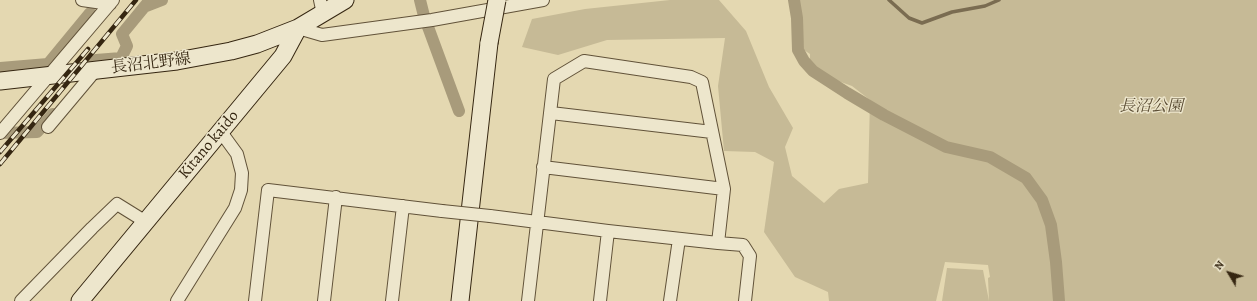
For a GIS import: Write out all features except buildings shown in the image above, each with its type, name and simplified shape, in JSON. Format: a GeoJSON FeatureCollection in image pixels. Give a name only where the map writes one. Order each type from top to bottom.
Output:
{"type":"FeatureCollection","features":[{"type":"Feature","properties":{"kind":"main road"},"geometry":{"type":"LineString","coordinates":[[298,28],[321,7],[345,0]]}},
{"type":"Feature","properties":{"kind":"main road"},"geometry":{"type":"LineString","coordinates":[[460,301],[489,43],[498,0]]}},
{"type":"Feature","properties":{"kind":"main road","name":"長沼北野線"},"geometry":{"type":"LineString","coordinates":[[0,81],[177,62],[257,44],[298,28]]}},
{"type":"Feature","properties":{"kind":"main road","name":"Kitano kaido"},"geometry":{"type":"LineString","coordinates":[[80,301],[283,56],[298,28]]}},
{"type":"Feature","properties":{"kind":"street"},"geometry":{"type":"LineString","coordinates":[[82,0],[112,2]]}},
{"type":"Feature","properties":{"kind":"street"},"geometry":{"type":"LineString","coordinates":[[298,28],[322,35],[432,20],[543,0]]}},
{"type":"Feature","properties":{"kind":"street"},"geometry":{"type":"LineString","coordinates":[[0,133],[112,2]]}},
{"type":"Feature","properties":{"kind":"street"},"geometry":{"type":"LineString","coordinates":[[528,301],[554,80],[584,61],[691,77],[702,82],[724,189],[718,243]]}},
{"type":"Feature","properties":{"kind":"street"},"geometry":{"type":"LineString","coordinates":[[48,127],[95,71]]}},
{"type":"Feature","properties":{"kind":"street"},"geometry":{"type":"LineString","coordinates":[[551,114],[712,132]]}},
{"type":"Feature","properties":{"kind":"street"},"geometry":{"type":"LineString","coordinates":[[177,301],[235,208],[241,190],[242,173],[237,154],[221,132]]}},
{"type":"Feature","properties":{"kind":"street"},"geometry":{"type":"LineString","coordinates":[[543,168],[724,189]]}},
{"type":"Feature","properties":{"kind":"street"},"geometry":{"type":"LineString","coordinates":[[255,301],[268,190],[608,231],[743,245],[750,256],[745,301]]}},
{"type":"Feature","properties":{"kind":"street"},"geometry":{"type":"LineString","coordinates":[[324,301],[336,197]]}},
{"type":"Feature","properties":{"kind":"street"},"geometry":{"type":"LineString","coordinates":[[21,301],[117,204],[146,222]]}},
{"type":"Feature","properties":{"kind":"street"},"geometry":{"type":"LineString","coordinates":[[392,301],[403,206]]}},
{"type":"Feature","properties":{"kind":"street"},"geometry":{"type":"LineString","coordinates":[[600,301],[608,231]]}},
{"type":"Feature","properties":{"kind":"street"},"geometry":{"type":"LineString","coordinates":[[670,301],[679,239]]}},
{"type":"Feature","properties":{"kind":"green space","name":"長沼公園"},"geometry":{"type":"Polygon","coordinates":[[[670,0],[719,0],[746,31],[769,87],[793,128],[785,147],[792,176],[824,203],[839,189],[868,183],[870,100],[852,86],[810,71],[810,54],[804,50],[798,0],[1257,0],[1257,301],[989,301],[988,278],[990,277],[988,265],[945,262],[936,301],[829,301],[828,292],[795,277],[764,232],[774,162],[755,152],[724,151],[718,86],[725,38],[607,40],[558,55],[522,47],[532,19],[585,9],[670,0]]]}},
{"type":"Feature","properties":{"kind":"green space"},"geometry":{"type":"Polygon","coordinates":[[[947,268],[983,270],[989,301],[942,301],[947,268]]]}},
{"type":"Feature","properties":{"kind":"waterway"},"geometry":{"type":"LineString","coordinates":[[86,73],[96,60],[121,58],[127,46],[122,34],[150,0]]}},
{"type":"Feature","properties":{"kind":"waterway"},"geometry":{"type":"LineString","coordinates":[[144,7],[162,0]]}},
{"type":"Feature","properties":{"kind":"waterway"},"geometry":{"type":"LineString","coordinates":[[420,0],[424,16],[459,111]]}},
{"type":"Feature","properties":{"kind":"waterway"},"geometry":{"type":"LineString","coordinates":[[794,0],[797,18],[798,50],[804,61],[813,71],[884,115],[946,147],[990,157],[1026,178],[1042,200],[1051,225],[1059,301]]}},
{"type":"Feature","properties":{"kind":"waterway"},"geometry":{"type":"LineString","coordinates":[[889,0],[909,18],[922,23],[952,12],[985,6],[999,0]]}},
{"type":"Feature","properties":{"kind":"waterway"},"geometry":{"type":"LineString","coordinates":[[0,68],[48,64],[90,13]]}},
{"type":"Feature","properties":{"kind":"waterway"},"geometry":{"type":"LineString","coordinates":[[0,133],[37,132],[53,114]]}},
{"type":"Feature","properties":{"kind":"railway"},"geometry":{"type":"LineString","coordinates":[[0,164],[136,0]]}},
{"type":"Feature","properties":{"kind":"railway"},"geometry":{"type":"LineString","coordinates":[[0,152],[88,49]]}}]}
